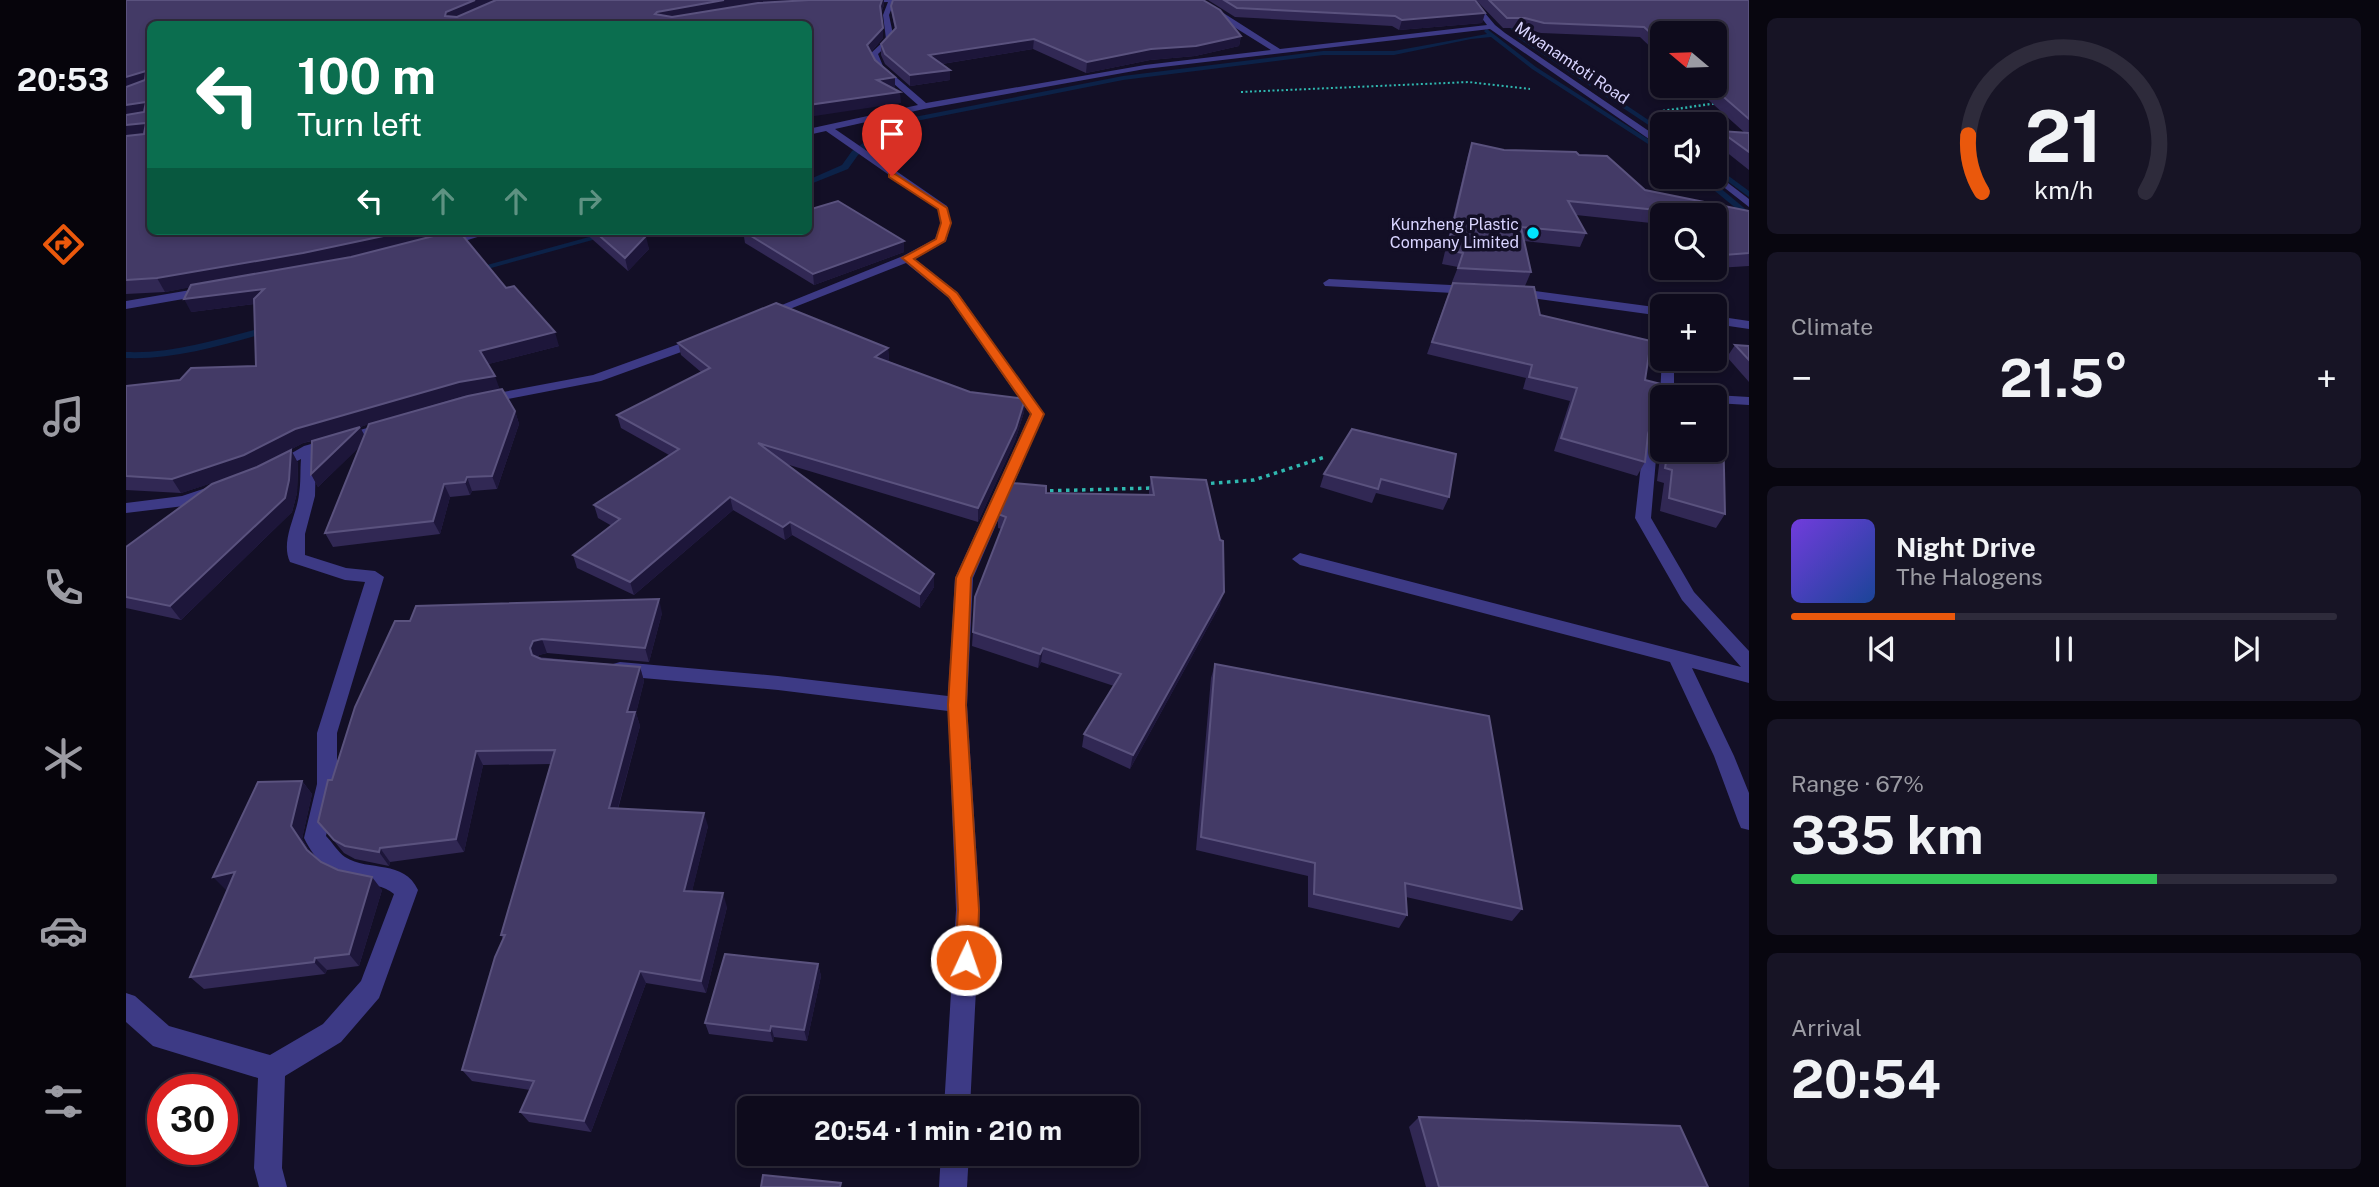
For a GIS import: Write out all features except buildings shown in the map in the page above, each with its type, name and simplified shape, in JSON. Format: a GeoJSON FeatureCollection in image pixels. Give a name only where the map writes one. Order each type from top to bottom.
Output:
{"type":"FeatureCollection","features":[{"type":"Feature","properties":{"kind":"street"},"geometry":{"type":"LineString","coordinates":[[854,2],[892,0],[886,15],[890,39],[874,54],[880,67],[924,106]]}},
{"type":"Feature","properties":{"kind":"street"},"geometry":{"type":"LineString","coordinates":[[1199,0],[1204,6],[1278,51]]}},
{"type":"Feature","properties":{"kind":"street","name":"Mwanamtoti Road"},"geometry":{"type":"LineString","coordinates":[[1471,0],[1492,27],[1650,135]]}},
{"type":"Feature","properties":{"kind":"street"},"geometry":{"type":"LineString","coordinates":[[812,131],[924,106],[1145,66],[1492,27]]}},
{"type":"Feature","properties":{"kind":"street"},"geometry":{"type":"LineString","coordinates":[[752,320],[907,258],[940,241],[946,223],[943,208],[892,176],[860,149],[828,128]]}},
{"type":"Feature","properties":{"kind":"street"},"geometry":{"type":"LineString","coordinates":[[1727,186],[1749,204]]}},
{"type":"Feature","properties":{"kind":"street"},"geometry":{"type":"LineString","coordinates":[[433,247],[477,235]]}},
{"type":"Feature","properties":{"kind":"street"},"geometry":{"type":"LineString","coordinates":[[907,258],[953,295],[1037,414],[964,578],[957,705],[968,910],[958,1096]]}},
{"type":"Feature","properties":{"kind":"street"},"geometry":{"type":"LineString","coordinates":[[1329,283],[1482,290]]}},
{"type":"Feature","properties":{"kind":"street"},"geometry":{"type":"LineString","coordinates":[[126,305],[217,290]]}},
{"type":"Feature","properties":{"kind":"street"},"geometry":{"type":"LineString","coordinates":[[1496,291],[1523,292],[1650,310]]}},
{"type":"Feature","properties":{"kind":"street"},"geometry":{"type":"LineString","coordinates":[[1727,322],[1749,325]]}},
{"type":"Feature","properties":{"kind":"street"},"geometry":{"type":"LineString","coordinates":[[471,402],[596,378],[714,335]]}},
{"type":"Feature","properties":{"kind":"street"},"geometry":{"type":"LineString","coordinates":[[1727,400],[1749,401]]}},
{"type":"Feature","properties":{"kind":"street"},"geometry":{"type":"LineString","coordinates":[[259,475],[309,449],[408,420]]}},
{"type":"Feature","properties":{"kind":"street"},"geometry":{"type":"LineString","coordinates":[[1650,447],[1643,518],[1688,596],[1749,663]]}},
{"type":"Feature","properties":{"kind":"street"},"geometry":{"type":"LineString","coordinates":[[126,1005],[162,1038],[272,1069],[332,1033],[370,989],[407,890],[391,878],[355,873],[335,863],[314,838],[327,785],[327,733],[375,577],[345,574],[296,558],[297,534],[307,496],[309,449]]}},
{"type":"Feature","properties":{"kind":"street"},"geometry":{"type":"LineString","coordinates":[[126,508],[184,501],[234,484]]}},
{"type":"Feature","properties":{"kind":"street"},"geometry":{"type":"LineString","coordinates":[[1300,559],[1749,676]]}},
{"type":"Feature","properties":{"kind":"street"},"geometry":{"type":"LineString","coordinates":[[1676,655],[1724,756],[1749,821]]}},
{"type":"Feature","properties":{"kind":"street"},"geometry":{"type":"LineString","coordinates":[[602,667],[778,682],[957,705]]}},
{"type":"Feature","properties":{"kind":"street"},"geometry":{"type":"LineString","coordinates":[[272,1069],[268,1168],[273,1187]]}},
{"type":"Feature","properties":{"kind":"street"},"geometry":{"type":"LineString","coordinates":[[953,1187],[954,1166]]}},
{"type":"Feature","properties":{"kind":"path"},"geometry":{"type":"LineString","coordinates":[[1241,92],[1469,82],[1596,98]]}},
{"type":"Feature","properties":{"kind":"path"},"geometry":{"type":"LineString","coordinates":[[1624,117],[1712,102],[1724,103]]}},
{"type":"Feature","properties":{"kind":"path"},"geometry":{"type":"LineString","coordinates":[[1199,484],[1254,480],[1325,457]]}},
{"type":"Feature","properties":{"kind":"path"},"geometry":{"type":"LineString","coordinates":[[1003,492],[1157,487]]}},
{"type":"Feature","properties":{"kind":"waterway"},"geometry":{"type":"LineString","coordinates":[[1487,0],[1494,3],[1520,37],[1650,124]]}},
{"type":"Feature","properties":{"kind":"waterway"},"geometry":{"type":"LineString","coordinates":[[1487,31],[1492,35]]}},
{"type":"Feature","properties":{"kind":"waterway"},"geometry":{"type":"LineString","coordinates":[[812,181],[845,167],[855,153],[894,123],[1123,78],[1323,53],[1394,53],[1492,35]]}},
{"type":"Feature","properties":{"kind":"waterway"},"geometry":{"type":"LineString","coordinates":[[1492,35],[1534,68],[1650,143]]}},
{"type":"Feature","properties":{"kind":"waterway"},"geometry":{"type":"LineString","coordinates":[[1727,178],[1749,195]]}},
{"type":"Feature","properties":{"kind":"waterway"},"geometry":{"type":"LineString","coordinates":[[1716,189],[1749,216]]}},
{"type":"Feature","properties":{"kind":"waterway"},"geometry":{"type":"LineString","coordinates":[[470,271],[606,235]]}},
{"type":"Feature","properties":{"kind":"waterway"},"geometry":{"type":"LineString","coordinates":[[126,355],[152,356],[173,353],[273,328]]}},
{"type":"Feature","properties":{"kind":"place","name":"Kunzheng Plastic Company Limited"},"geometry":{"type":"Point","coordinates":[1533,233]}},
{"type":"Feature","properties":{"kind":"route"},"geometry":{"type":"LineString","coordinates":[[892,176],[943,208],[946,223],[940,241],[907,258],[953,295],[1037,414],[964,578],[957,705],[968,910],[966,960]]}}]}
